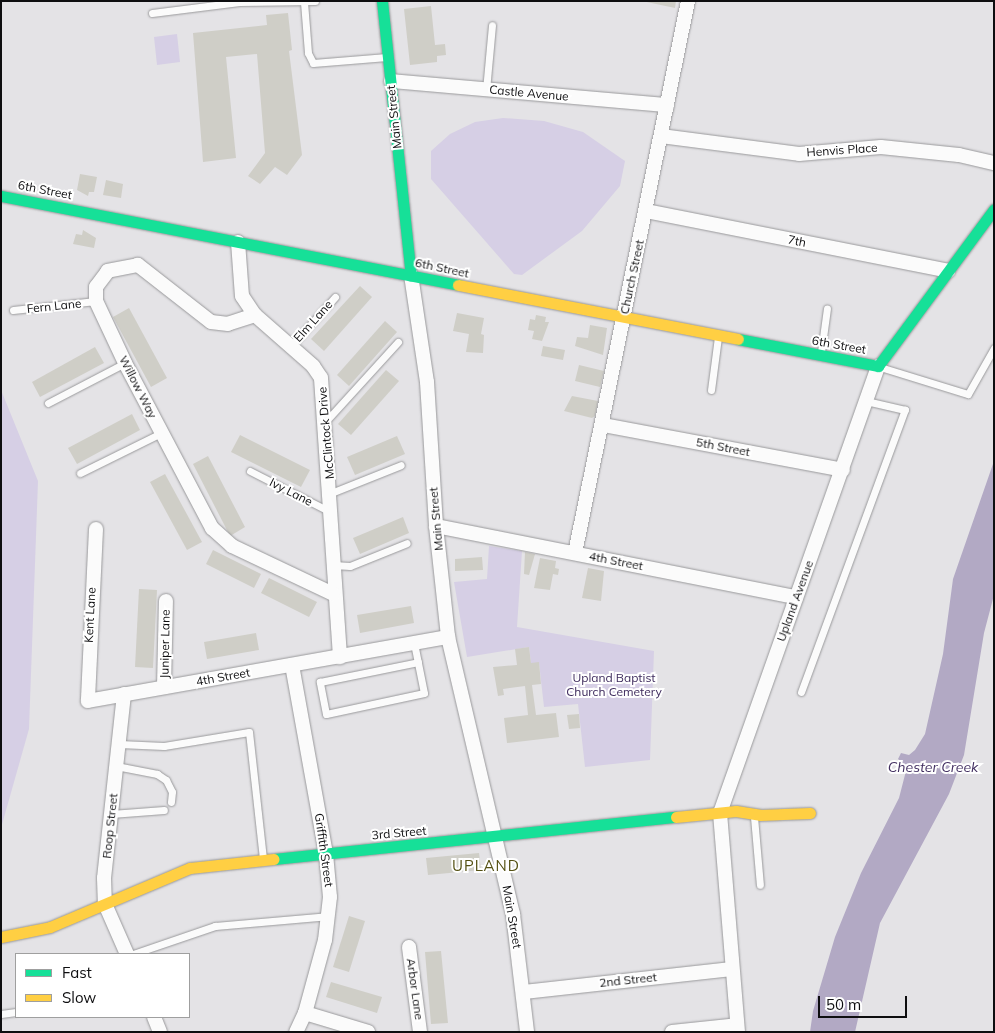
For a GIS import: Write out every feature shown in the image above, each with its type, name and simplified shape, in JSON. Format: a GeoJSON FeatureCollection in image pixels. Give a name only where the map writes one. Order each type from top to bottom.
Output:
{"type":"FeatureCollection","features":[{"type":"Feature","properties":{"kind":"street","name":"Main Street"},"geometry":{"type":"LineString","coordinates":[[382,1],[411,275],[427,382],[436,526],[448,636],[513,914],[524,992],[527,1032]]}},
{"type":"Feature","properties":{"kind":"street","name":"Church Street"},"geometry":{"type":"LineString","coordinates":[[575,553],[603,425],[622,319],[646,211],[688,1]]}},
{"type":"Feature","properties":{"kind":"street","name":"Castle Avenue"},"geometry":{"type":"LineString","coordinates":[[390,81],[667,105]]}},
{"type":"Feature","properties":{"kind":"street","name":"Henvis Place"},"geometry":{"type":"LineString","coordinates":[[661,136],[799,154],[881,147],[959,155],[994,163]]}},
{"type":"Feature","properties":{"kind":"street","name":"6th Street"},"geometry":{"type":"LineString","coordinates":[[1,196],[411,275],[622,319],[878,366]]}},
{"type":"Feature","properties":{"kind":"street","name":"Upland Avenue"},"geometry":{"type":"LineString","coordinates":[[738,1028],[720,813],[796,596],[843,470],[878,366],[994,209]]}},
{"type":"Feature","properties":{"kind":"street","name":"7th"},"geometry":{"type":"LineString","coordinates":[[646,211],[948,271]]}},
{"type":"Feature","properties":{"kind":"street","name":"McClintock Drive"},"geometry":{"type":"LineString","coordinates":[[238,242],[242,296],[255,315],[320,374],[326,421],[332,512],[333,594],[340,656]]}},
{"type":"Feature","properties":{"kind":"street"},"geometry":{"type":"LineString","coordinates":[[96,301],[96,287],[108,271],[138,266],[210,322],[228,324],[255,315]]}},
{"type":"Feature","properties":{"kind":"street","name":"Willow Way"},"geometry":{"type":"LineString","coordinates":[[96,301],[125,363],[212,528],[232,546],[333,594]]}},
{"type":"Feature","properties":{"kind":"street","name":"5th Street"},"geometry":{"type":"LineString","coordinates":[[603,425],[843,470]]}},
{"type":"Feature","properties":{"kind":"street","name":"4th Street"},"geometry":{"type":"LineString","coordinates":[[436,526],[796,596]]}},
{"type":"Feature","properties":{"kind":"street","name":"Kent Lane"},"geometry":{"type":"LineString","coordinates":[[88,701],[96,529]]}},
{"type":"Feature","properties":{"kind":"street","name":"Juniper Lane"},"geometry":{"type":"LineString","coordinates":[[164,687],[166,601]]}},
{"type":"Feature","properties":{"kind":"street","name":"4th Street"},"geometry":{"type":"LineString","coordinates":[[88,701],[448,636]]}},
{"type":"Feature","properties":{"kind":"street","name":"Griffith Street"},"geometry":{"type":"LineString","coordinates":[[292,665],[326,854],[330,916],[305,1013],[296,1032]]}},
{"type":"Feature","properties":{"kind":"street","name":"Roop Street"},"geometry":{"type":"LineString","coordinates":[[124,694],[104,878],[105,904],[127,953]]}},
{"type":"Feature","properties":{"kind":"street","name":"3rd Street"},"geometry":{"type":"LineString","coordinates":[[1,937],[50,927],[190,868],[496,838],[720,813],[810,813]]}},
{"type":"Feature","properties":{"kind":"street","name":"Arbor Lane"},"geometry":{"type":"LineString","coordinates":[[409,947],[420,1032]]}},
{"type":"Feature","properties":{"kind":"street","name":"2nd Street"},"geometry":{"type":"LineString","coordinates":[[524,992],[732,969]]}},
{"type":"Feature","properties":{"kind":"street"},"geometry":{"type":"LineString","coordinates":[[305,1013],[368,1032]]}},
{"type":"Feature","properties":{"kind":"street"},"geometry":{"type":"LineString","coordinates":[[154,1018],[160,1032]]}},
{"type":"Feature","properties":{"kind":"street"},"geometry":{"type":"LineString","coordinates":[[672,1032],[738,1028]]}},
{"type":"Feature","properties":{"kind":"lane"},"geometry":{"type":"LineString","coordinates":[[152,13],[239,2],[315,1]]}},
{"type":"Feature","properties":{"kind":"lane"},"geometry":{"type":"LineString","coordinates":[[304,2],[308,53],[314,63],[388,57]]}},
{"type":"Feature","properties":{"kind":"lane"},"geometry":{"type":"LineString","coordinates":[[486,90],[492,25]]}},
{"type":"Feature","properties":{"kind":"lane","name":"Elm Lane"},"geometry":{"type":"LineString","coordinates":[[291,346],[335,297]]}},
{"type":"Feature","properties":{"kind":"lane","name":"Fern Lane"},"geometry":{"type":"LineString","coordinates":[[13,310],[96,301]]}},
{"type":"Feature","properties":{"kind":"lane"},"geometry":{"type":"LineString","coordinates":[[820,355],[827,308]]}},
{"type":"Feature","properties":{"kind":"lane"},"geometry":{"type":"LineString","coordinates":[[711,390],[718,336]]}},
{"type":"Feature","properties":{"kind":"lane"},"geometry":{"type":"LineString","coordinates":[[326,421],[398,342]]}},
{"type":"Feature","properties":{"kind":"lane"},"geometry":{"type":"LineString","coordinates":[[878,366],[968,394],[994,348]]}},
{"type":"Feature","properties":{"kind":"lane"},"geometry":{"type":"LineString","coordinates":[[48,403],[125,363]]}},
{"type":"Feature","properties":{"kind":"lane"},"geometry":{"type":"LineString","coordinates":[[801,692],[905,410],[866,401]]}},
{"type":"Feature","properties":{"kind":"lane"},"geometry":{"type":"LineString","coordinates":[[80,473],[161,433]]}},
{"type":"Feature","properties":{"kind":"lane"},"geometry":{"type":"LineString","coordinates":[[331,493],[401,465]]}},
{"type":"Feature","properties":{"kind":"lane","name":"Ivy Lane"},"geometry":{"type":"LineString","coordinates":[[250,471],[332,512]]}},
{"type":"Feature","properties":{"kind":"lane"},"geometry":{"type":"LineString","coordinates":[[333,564],[350,566],[407,543]]}},
{"type":"Feature","properties":{"kind":"lane"},"geometry":{"type":"LineString","coordinates":[[414,643],[418,662],[424,694],[326,714],[320,682],[418,662]]}},
{"type":"Feature","properties":{"kind":"lane"},"geometry":{"type":"LineString","coordinates":[[119,744],[164,746],[249,732],[263,861]]}},
{"type":"Feature","properties":{"kind":"lane"},"geometry":{"type":"LineString","coordinates":[[116,766],[158,774],[166,780],[172,792],[171,802]]}},
{"type":"Feature","properties":{"kind":"lane"},"geometry":{"type":"LineString","coordinates":[[111,814],[164,810]]}},
{"type":"Feature","properties":{"kind":"lane"},"geometry":{"type":"LineString","coordinates":[[754,814],[760,885]]}},
{"type":"Feature","properties":{"kind":"lane"},"geometry":{"type":"LineString","coordinates":[[135,953],[215,926],[330,916]]}},
{"type":"Feature","properties":{"kind":"lane"},"geometry":{"type":"LineString","coordinates":[[1,1014],[15,1012]]}},
{"type":"Feature","properties":{"kind":"green space"},"geometry":{"type":"Polygon","coordinates":[[[177,34],[180,62],[157,65],[154,37],[177,34]]]}},
{"type":"Feature","properties":{"kind":"green space"},"geometry":{"type":"Polygon","coordinates":[[[503,118],[544,121],[583,132],[625,161],[620,186],[582,231],[522,275],[514,274],[431,179],[431,151],[450,134],[475,122],[503,118]]]}},
{"type":"Feature","properties":{"kind":"green space"},"geometry":{"type":"Polygon","coordinates":[[[1,390],[38,481],[29,729],[1,828],[1,390]]]}},
{"type":"Feature","properties":{"kind":"green space","name":"Upland Baptist Church Cemetery"},"geometry":{"type":"Polygon","coordinates":[[[489,546],[522,551],[517,627],[654,651],[650,760],[585,767],[578,704],[544,707],[539,663],[531,663],[529,647],[467,657],[454,582],[487,579],[489,546]]]}},
{"type":"Feature","properties":{"kind":"water","name":"Chester Creek"},"geometry":{"type":"Polygon","coordinates":[[[994,461],[994,595],[984,633],[964,755],[949,794],[880,923],[855,1032],[810,1032],[813,1011],[835,937],[861,873],[899,798],[907,767],[898,759],[901,753],[909,755],[915,750],[925,734],[943,654],[953,579],[994,461]]]}},
{"type":"Feature","properties":{"kind":"building"},"geometry":{"type":"Polygon","coordinates":[[[642,1],[676,1],[675,8],[642,1]]]}},
{"type":"Feature","properties":{"kind":"building"},"geometry":{"type":"Polygon","coordinates":[[[431,6],[435,45],[445,44],[446,55],[437,56],[437,62],[410,65],[404,9],[431,6]]]}},
{"type":"Feature","properties":{"kind":"building"},"geometry":{"type":"Polygon","coordinates":[[[288,13],[292,50],[289,51],[302,155],[287,175],[275,167],[260,184],[248,176],[265,153],[257,54],[226,57],[236,158],[203,162],[193,33],[267,25],[266,15],[288,13]]]}},
{"type":"Feature","properties":{"kind":"building"},"geometry":{"type":"Polygon","coordinates":[[[80,174],[97,177],[94,192],[89,192],[88,196],[77,190],[80,174]]]}},
{"type":"Feature","properties":{"kind":"building"},"geometry":{"type":"Polygon","coordinates":[[[106,180],[123,184],[121,198],[103,195],[106,180]]]}},
{"type":"Feature","properties":{"kind":"building"},"geometry":{"type":"Polygon","coordinates":[[[83,230],[96,238],[94,248],[73,244],[76,234],[82,235],[83,230]]]}},
{"type":"Feature","properties":{"kind":"building"},"geometry":{"type":"Polygon","coordinates":[[[360,286],[372,297],[324,351],[311,339],[360,286]]]}},
{"type":"Feature","properties":{"kind":"building"},"geometry":{"type":"Polygon","coordinates":[[[129,308],[167,378],[151,387],[113,317],[129,308]]]}},
{"type":"Feature","properties":{"kind":"building"},"geometry":{"type":"Polygon","coordinates":[[[457,313],[484,318],[481,334],[484,335],[483,353],[466,352],[469,334],[453,331],[457,313]]]}},
{"type":"Feature","properties":{"kind":"building"},"geometry":{"type":"Polygon","coordinates":[[[536,315],[546,317],[545,322],[549,322],[542,341],[532,339],[534,331],[528,330],[530,319],[535,320],[536,315]]]}},
{"type":"Feature","properties":{"kind":"building"},"geometry":{"type":"Polygon","coordinates":[[[385,321],[397,332],[349,386],[337,375],[385,321]]]}},
{"type":"Feature","properties":{"kind":"building"},"geometry":{"type":"Polygon","coordinates":[[[590,325],[607,328],[603,355],[575,346],[577,337],[588,338],[590,325]]]}},
{"type":"Feature","properties":{"kind":"building"},"geometry":{"type":"Polygon","coordinates":[[[543,346],[565,350],[563,360],[541,356],[543,346]]]}},
{"type":"Feature","properties":{"kind":"building"},"geometry":{"type":"Polygon","coordinates":[[[95,347],[104,363],[40,397],[32,382],[95,347]]]}},
{"type":"Feature","properties":{"kind":"building"},"geometry":{"type":"Polygon","coordinates":[[[579,365],[604,371],[600,387],[575,381],[579,365]]]}},
{"type":"Feature","properties":{"kind":"building"},"geometry":{"type":"Polygon","coordinates":[[[386,370],[399,381],[351,435],[338,424],[386,370]]]}},
{"type":"Feature","properties":{"kind":"building"},"geometry":{"type":"Polygon","coordinates":[[[572,396],[598,401],[595,416],[592,418],[564,411],[572,396]]]}},
{"type":"Feature","properties":{"kind":"building"},"geometry":{"type":"Polygon","coordinates":[[[132,414],[140,430],[77,464],[68,448],[132,414]]]}},
{"type":"Feature","properties":{"kind":"building"},"geometry":{"type":"Polygon","coordinates":[[[240,435],[310,470],[301,487],[231,452],[240,435]]]}},
{"type":"Feature","properties":{"kind":"building"},"geometry":{"type":"Polygon","coordinates":[[[397,436],[405,454],[355,475],[347,457],[397,436]]]}},
{"type":"Feature","properties":{"kind":"building"},"geometry":{"type":"Polygon","coordinates":[[[208,456],[245,527],[230,536],[193,464],[208,456]]]}},
{"type":"Feature","properties":{"kind":"building"},"geometry":{"type":"Polygon","coordinates":[[[165,474],[202,542],[187,550],[150,482],[165,474]]]}},
{"type":"Feature","properties":{"kind":"building"},"geometry":{"type":"Polygon","coordinates":[[[403,517],[409,533],[360,554],[353,538],[403,517]]]}},
{"type":"Feature","properties":{"kind":"building"},"geometry":{"type":"Polygon","coordinates":[[[213,550],[261,574],[254,588],[206,564],[213,550]]]}},
{"type":"Feature","properties":{"kind":"building"},"geometry":{"type":"Polygon","coordinates":[[[525,552],[535,554],[529,575],[524,574],[525,552]]]}},
{"type":"Feature","properties":{"kind":"building"},"geometry":{"type":"Polygon","coordinates":[[[482,557],[483,570],[455,571],[455,559],[482,557]]]}},
{"type":"Feature","properties":{"kind":"building"},"geometry":{"type":"Polygon","coordinates":[[[540,558],[556,561],[555,568],[559,569],[558,575],[553,574],[550,590],[534,588],[540,558]]]}},
{"type":"Feature","properties":{"kind":"building"},"geometry":{"type":"Polygon","coordinates":[[[588,568],[604,571],[601,601],[582,598],[588,568]]]}},
{"type":"Feature","properties":{"kind":"building"},"geometry":{"type":"Polygon","coordinates":[[[269,578],[317,602],[309,617],[261,593],[269,578]]]}},
{"type":"Feature","properties":{"kind":"building"},"geometry":{"type":"Polygon","coordinates":[[[139,589],[157,590],[153,668],[135,667],[139,589]]]}},
{"type":"Feature","properties":{"kind":"building"},"geometry":{"type":"Polygon","coordinates":[[[411,606],[414,623],[360,633],[357,615],[411,606]]]}},
{"type":"Feature","properties":{"kind":"building"},"geometry":{"type":"Polygon","coordinates":[[[256,633],[259,650],[207,659],[204,642],[256,633]]]}},
{"type":"Feature","properties":{"kind":"building"},"geometry":{"type":"Polygon","coordinates":[[[529,647],[531,663],[539,662],[541,684],[532,685],[536,715],[556,713],[559,737],[507,743],[504,718],[528,715],[525,686],[503,689],[504,695],[498,696],[493,667],[517,665],[515,649],[529,647]]]}},
{"type":"Feature","properties":{"kind":"building"},"geometry":{"type":"Polygon","coordinates":[[[579,714],[580,728],[569,729],[567,715],[579,714]]]}},
{"type":"Feature","properties":{"kind":"building"},"geometry":{"type":"Polygon","coordinates":[[[479,853],[481,870],[428,875],[426,858],[479,853]]]}},
{"type":"Feature","properties":{"kind":"building"},"geometry":{"type":"Polygon","coordinates":[[[349,916],[365,921],[349,972],[333,967],[349,916]]]}},
{"type":"Feature","properties":{"kind":"building"},"geometry":{"type":"Polygon","coordinates":[[[441,951],[448,1023],[431,1024],[425,952],[441,951]]]}},
{"type":"Feature","properties":{"kind":"building"},"geometry":{"type":"Polygon","coordinates":[[[331,982],[382,997],[377,1013],[326,997],[331,982]]]}},
{"type":"Feature","properties":{"kind":"traffic: fast"},"geometry":{"type":"LineString","coordinates":[[382,1],[411,275]]}},
{"type":"Feature","properties":{"kind":"traffic: fast"},"geometry":{"type":"LineString","coordinates":[[1,196],[458,285]]}},
{"type":"Feature","properties":{"kind":"traffic: fast"},"geometry":{"type":"LineString","coordinates":[[738,339],[878,366],[994,209]]}},
{"type":"Feature","properties":{"kind":"traffic: fast"},"geometry":{"type":"LineString","coordinates":[[274,859],[676,817]]}},
{"type":"Feature","properties":{"kind":"traffic: slow"},"geometry":{"type":"LineString","coordinates":[[458,285],[738,339]]}},
{"type":"Feature","properties":{"kind":"traffic: slow"},"geometry":{"type":"LineString","coordinates":[[676,817],[736,811],[760,815],[810,813]]}},
{"type":"Feature","properties":{"kind":"traffic: slow"},"geometry":{"type":"LineString","coordinates":[[1,937],[50,927],[190,868],[274,859]]}},
{"type":"Feature","properties":{"kind":"district","name":"UPLAND"},"geometry":{"type":"Point","coordinates":[486,866]}}]}
